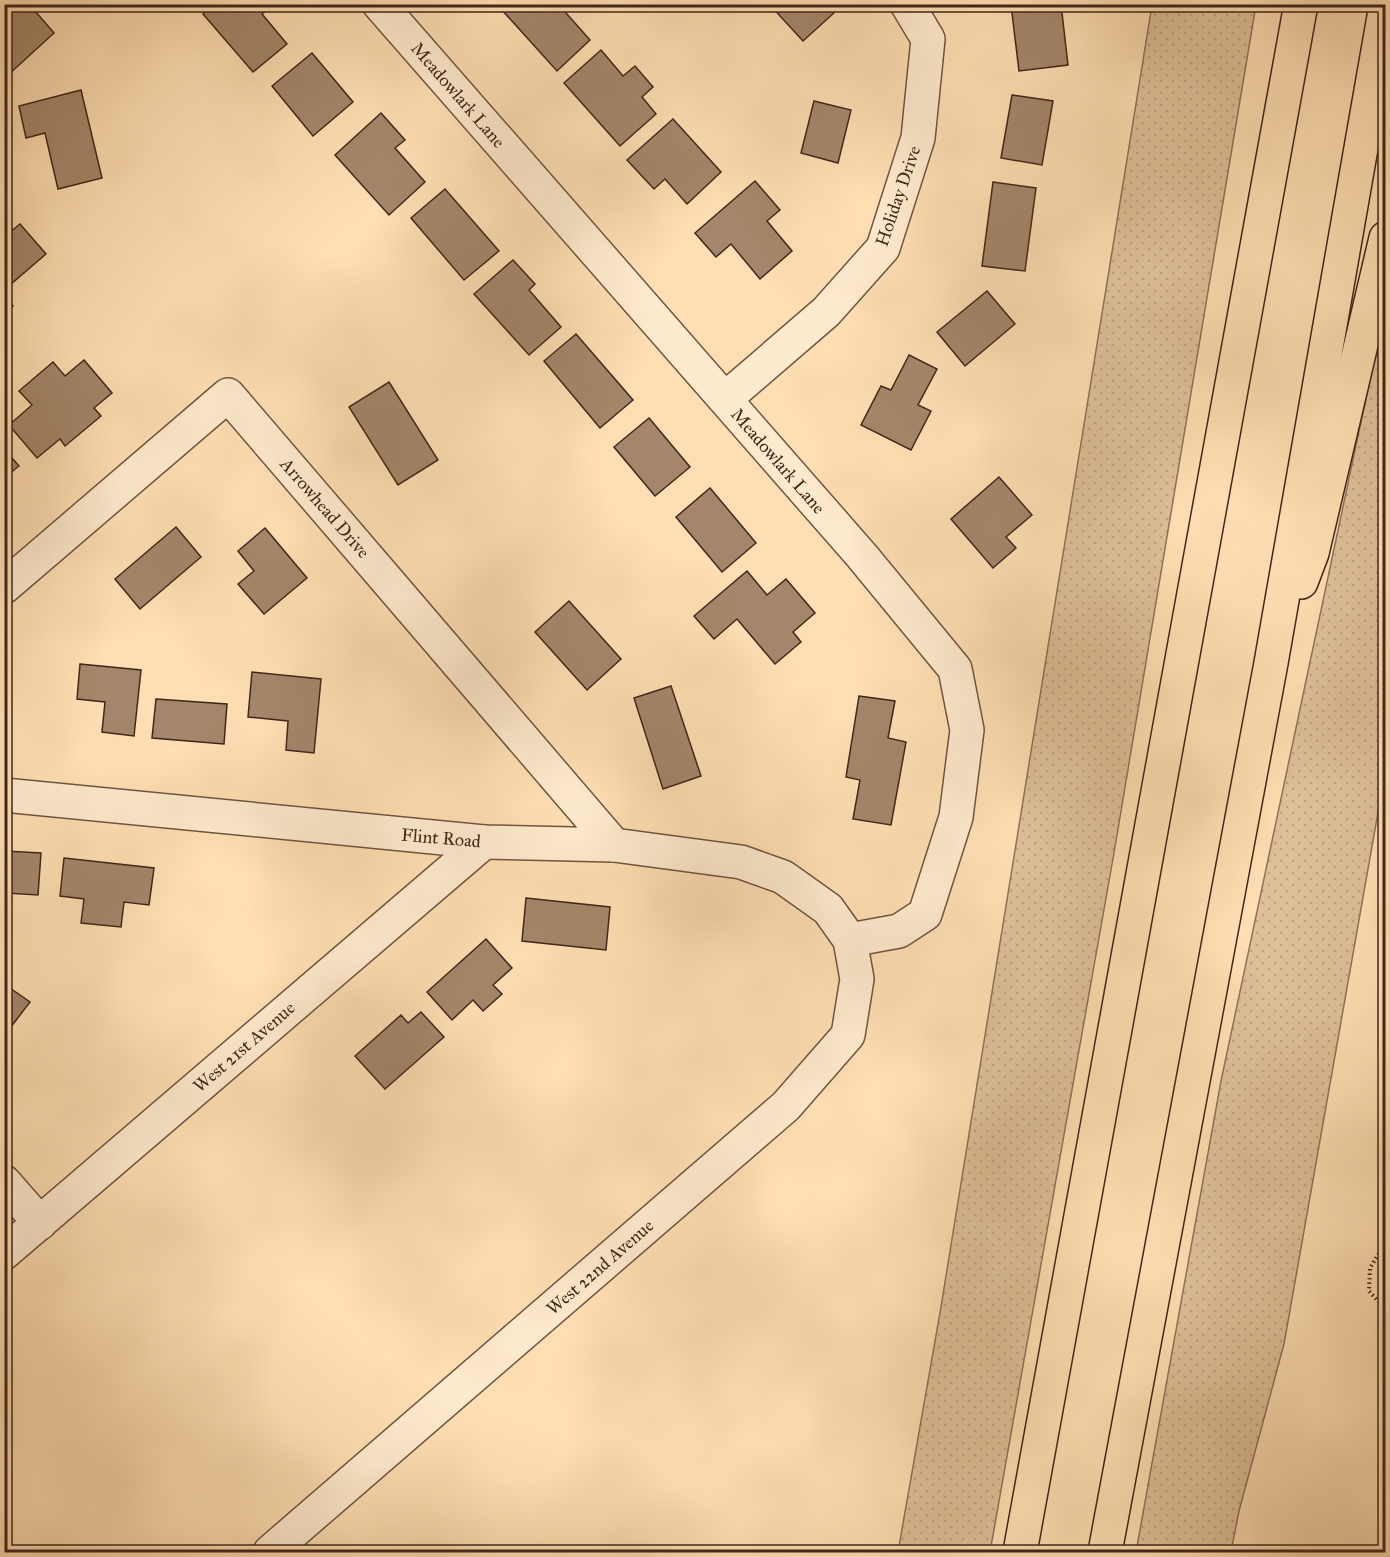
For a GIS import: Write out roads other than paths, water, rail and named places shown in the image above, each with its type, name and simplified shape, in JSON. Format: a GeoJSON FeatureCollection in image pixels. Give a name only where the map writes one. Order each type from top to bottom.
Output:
{"type":"FeatureCollection","features":[{"type":"Feature","properties":{"kind":"highway"},"geometry":{"type":"LineString","coordinates":[[1020,1552],[1301,4]]}},
{"type":"Feature","properties":{"kind":"highway"},"geometry":{"type":"LineString","coordinates":[[1104,1552],[1270,663],[1386,5]]}},
{"type":"Feature","properties":{"kind":"highway"},"geometry":{"type":"LineString","coordinates":[[1270,663],[1312,553],[1386,238]]}},
{"type":"Feature","properties":{"kind":"street","name":"Meadowlark Lane"},"geometry":{"type":"LineString","coordinates":[[379,4],[862,556],[955,669],[968,730],[956,817],[925,914],[899,930],[850,940]]}},
{"type":"Feature","properties":{"kind":"street","name":"Holiday Drive"},"geometry":{"type":"LineString","coordinates":[[725,399],[826,312],[883,248],[918,138],[928,39],[907,4]]}},
{"type":"Feature","properties":{"kind":"street","name":"Arrowhead Drive"},"geometry":{"type":"LineString","coordinates":[[4,586],[228,395],[614,845]]}},
{"type":"Feature","properties":{"kind":"street","name":"Flint Road"},"geometry":{"type":"LineString","coordinates":[[4,795],[484,842],[614,845],[741,862],[783,877],[828,909],[850,940]]}},
{"type":"Feature","properties":{"kind":"street","name":"West 21st Avenue"},"geometry":{"type":"LineString","coordinates":[[4,1253],[484,842]]}},
{"type":"Feature","properties":{"kind":"street","name":"West 22nd Avenue"},"geometry":{"type":"LineString","coordinates":[[270,1552],[786,1106],[848,1035],[857,979],[850,940]]}},
{"type":"Feature","properties":{"kind":"street"},"geometry":{"type":"LineString","coordinates":[[4,1182],[40,1223]]}}]}
